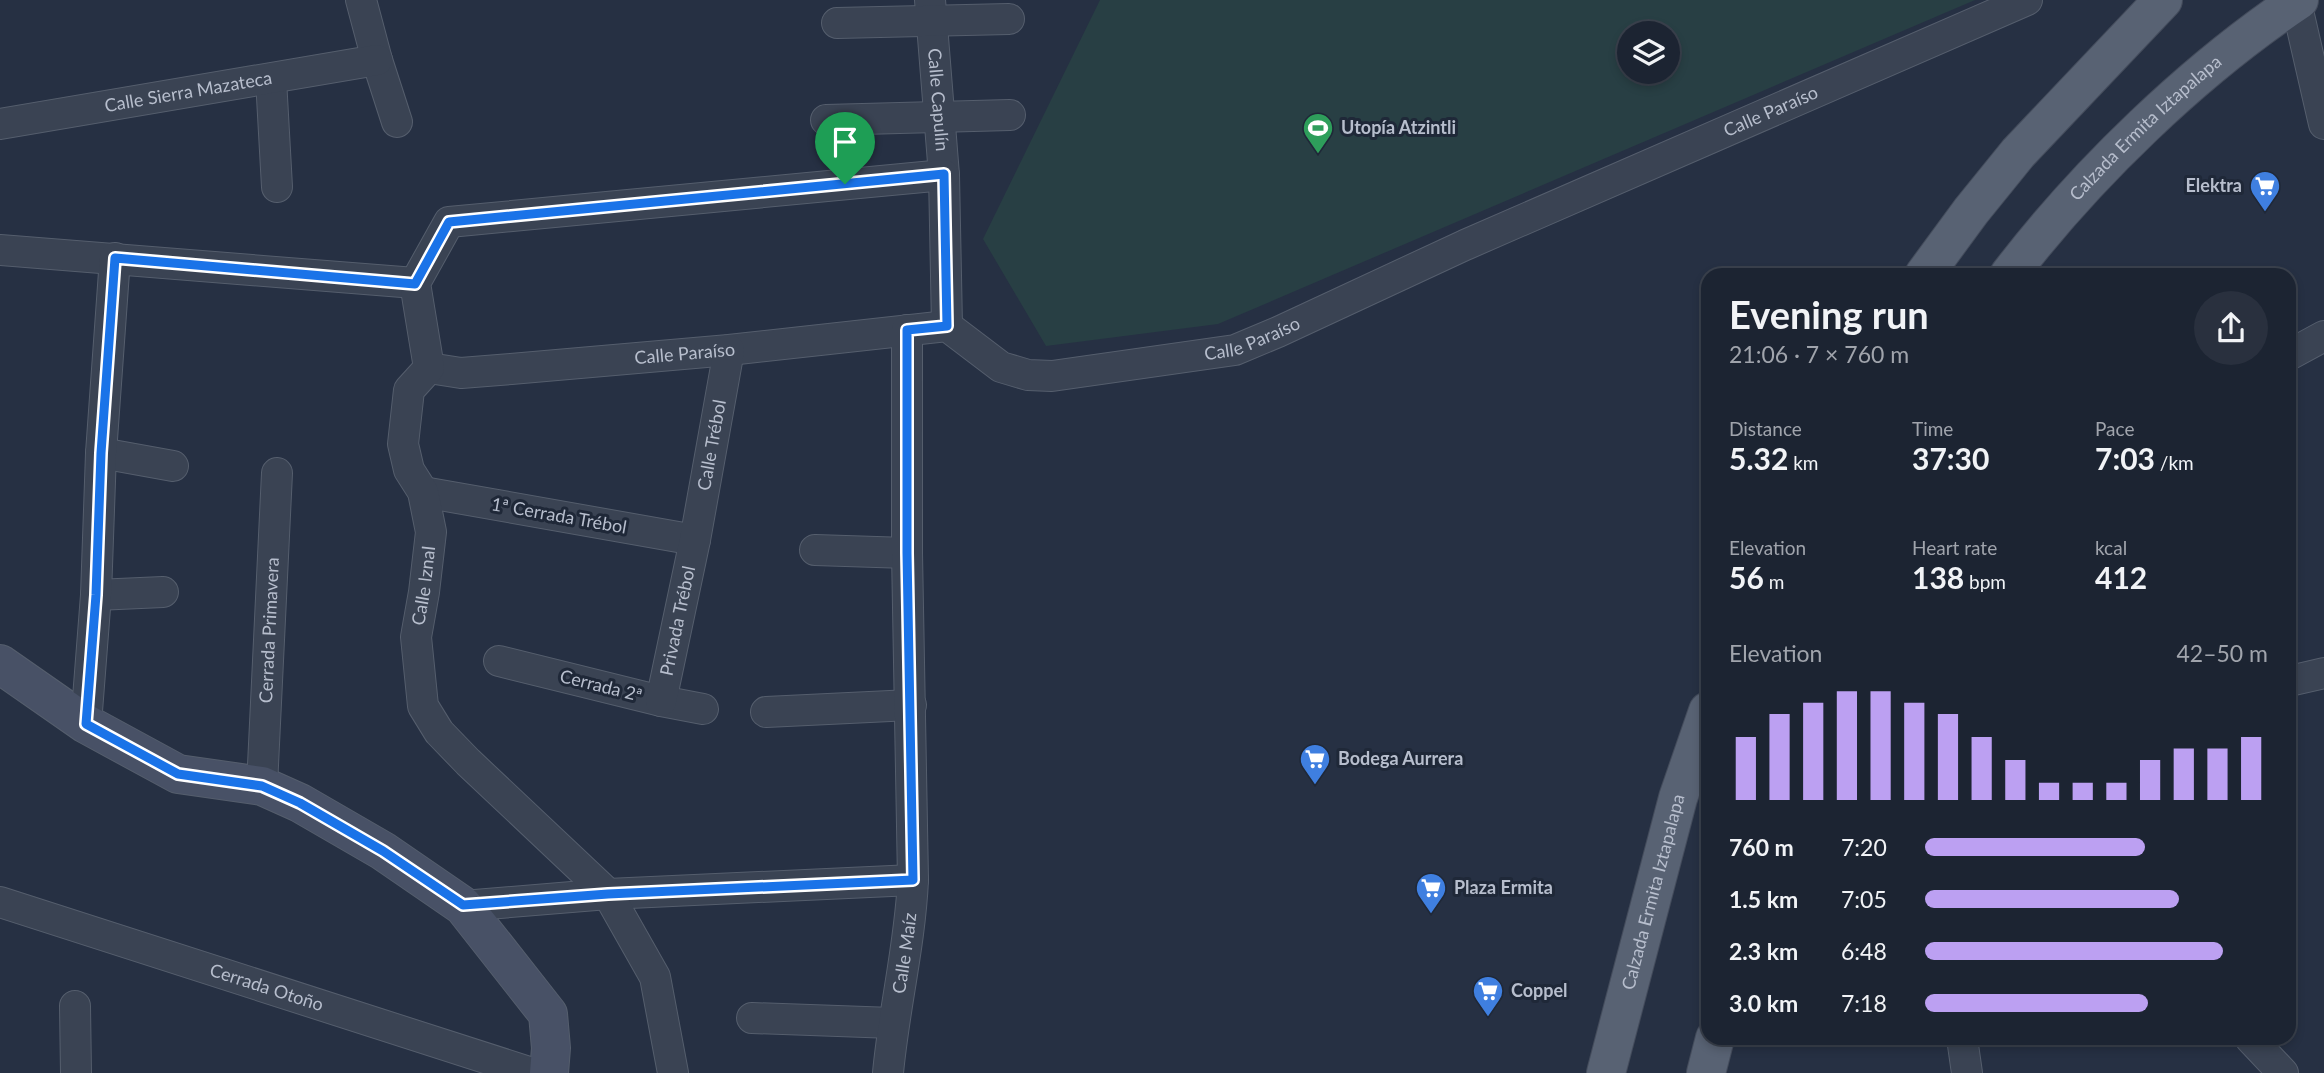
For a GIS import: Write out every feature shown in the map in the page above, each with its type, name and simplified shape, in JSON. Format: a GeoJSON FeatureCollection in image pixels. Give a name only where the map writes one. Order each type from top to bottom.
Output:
{"type":"FeatureCollection","features":[{"type":"Feature","properties":{"kind":"main road"},"geometry":{"type":"LineString","coordinates":[[1929,268],[1970,211],[2018,153],[2163,0]]}},
{"type":"Feature","properties":{"kind":"main road","name":"Calzada Ermita Iztapalapa"},"geometry":{"type":"LineString","coordinates":[[2014,268],[2077,195],[2171,101],[2232,48],[2301,6]]}},
{"type":"Feature","properties":{"kind":"main road","name":"Calzada Ermita Iztapalapa"},"geometry":{"type":"LineString","coordinates":[[1606,1073],[1678,798],[1701,731]]}},
{"type":"Feature","properties":{"kind":"main road"},"geometry":{"type":"LineString","coordinates":[[1706,1073],[1713,1045]]}},
{"type":"Feature","properties":{"kind":"street"},"geometry":{"type":"LineString","coordinates":[[361,0],[397,122]]}},
{"type":"Feature","properties":{"kind":"street","name":"Calle Paraíso"},"geometry":{"type":"LineString","coordinates":[[429,368],[461,373],[729,350],[947,326],[1001,367],[1028,375],[1052,376],[1235,350],[1478,239],[2027,0]]}},
{"type":"Feature","properties":{"kind":"street"},"geometry":{"type":"LineString","coordinates":[[2301,6],[2324,123]]}},
{"type":"Feature","properties":{"kind":"street"},"geometry":{"type":"LineString","coordinates":[[837,23],[931,10],[1009,19]]}},
{"type":"Feature","properties":{"kind":"street","name":"Calle Capulín"},"geometry":{"type":"LineString","coordinates":[[931,10],[944,174],[947,326]]}},
{"type":"Feature","properties":{"kind":"street","name":"Calle Sierra Mazateca"},"geometry":{"type":"LineString","coordinates":[[0,124],[377,60]]}},
{"type":"Feature","properties":{"kind":"street"},"geometry":{"type":"LineString","coordinates":[[271,79],[277,187]]}},
{"type":"Feature","properties":{"kind":"street"},"geometry":{"type":"LineString","coordinates":[[826,120],[1010,115]]}},
{"type":"Feature","properties":{"kind":"street"},"geometry":{"type":"LineString","coordinates":[[429,368],[415,284],[449,222],[944,174]]}},
{"type":"Feature","properties":{"kind":"street"},"geometry":{"type":"LineString","coordinates":[[0,250],[415,284]]}},
{"type":"Feature","properties":{"kind":"street"},"geometry":{"type":"LineString","coordinates":[[86,724],[115,258]]}},
{"type":"Feature","properties":{"kind":"street","name":"Calle Maíz"},"geometry":{"type":"LineString","coordinates":[[888,1073],[893,1023],[912,915],[913,880],[907,553],[907,330]]}},
{"type":"Feature","properties":{"kind":"street"},"geometry":{"type":"LineString","coordinates":[[2296,351],[2324,336]]}},
{"type":"Feature","properties":{"kind":"street","name":"Calle Trébol"},"geometry":{"type":"LineString","coordinates":[[695,540],[729,350]]}},
{"type":"Feature","properties":{"kind":"street","name":"Calle Iznal"},"geometry":{"type":"LineString","coordinates":[[429,368],[408,390],[403,444],[410,470],[423,492],[431,532],[416,637],[424,706],[439,732],[468,762],[608,894],[655,976],[673,1073]]}},
{"type":"Feature","properties":{"kind":"street"},"geometry":{"type":"LineString","coordinates":[[101,453],[173,466]]}},
{"type":"Feature","properties":{"kind":"street","name":"Cerrada Primavera"},"geometry":{"type":"LineString","coordinates":[[262,786],[277,473]]}},
{"type":"Feature","properties":{"kind":"street","name":"1ª Cerrada Trébol"},"geometry":{"type":"LineString","coordinates":[[423,492],[695,540]]}},
{"type":"Feature","properties":{"kind":"street","name":"Privada Trébol"},"geometry":{"type":"LineString","coordinates":[[660,701],[695,540]]}},
{"type":"Feature","properties":{"kind":"street"},"geometry":{"type":"LineString","coordinates":[[815,550],[907,553]]}},
{"type":"Feature","properties":{"kind":"street"},"geometry":{"type":"LineString","coordinates":[[96,595],[163,592]]}},
{"type":"Feature","properties":{"kind":"street","name":"Cerrada 2ª"},"geometry":{"type":"LineString","coordinates":[[499,661],[703,709]]}},
{"type":"Feature","properties":{"kind":"street"},"geometry":{"type":"LineString","coordinates":[[0,664],[86,724],[178,774],[262,786],[300,803],[383,851],[463,905],[548,1014],[551,1048],[549,1073]]}},
{"type":"Feature","properties":{"kind":"street"},"geometry":{"type":"LineString","coordinates":[[2296,680],[2324,673]]}},
{"type":"Feature","properties":{"kind":"street"},"geometry":{"type":"LineString","coordinates":[[766,712],[911,705]]}},
{"type":"Feature","properties":{"kind":"street"},"geometry":{"type":"LineString","coordinates":[[463,905],[608,894],[913,880]]}},
{"type":"Feature","properties":{"kind":"street","name":"Cerrada Otoño"},"geometry":{"type":"LineString","coordinates":[[0,902],[532,1073]]}},
{"type":"Feature","properties":{"kind":"street"},"geometry":{"type":"LineString","coordinates":[[75,1006],[76,1073]]}},
{"type":"Feature","properties":{"kind":"street"},"geometry":{"type":"LineString","coordinates":[[752,1018],[893,1023]]}},
{"type":"Feature","properties":{"kind":"street"},"geometry":{"type":"LineString","coordinates":[[1963,1045],[1967,1073]]}},
{"type":"Feature","properties":{"kind":"street"},"geometry":{"type":"LineString","coordinates":[[2257,1045],[2283,1073]]}},
{"type":"Feature","properties":{"kind":"green space","name":"Utopía Atzintli"},"geometry":{"type":"Polygon","coordinates":[[[1100,0],[1975,0],[1218,324],[1046,346],[983,239],[1100,0]]]}},
{"type":"Feature","properties":{"kind":"place","name":"Utopía Atzintli"},"geometry":{"type":"Point","coordinates":[1318,155]}},
{"type":"Feature","properties":{"kind":"place","name":"Elektra"},"geometry":{"type":"Point","coordinates":[2265,213]}},
{"type":"Feature","properties":{"kind":"place","name":"Bodega Aurrera"},"geometry":{"type":"Point","coordinates":[1315,786]}},
{"type":"Feature","properties":{"kind":"place","name":"Plaza Ermita"},"geometry":{"type":"Point","coordinates":[1431,915]}},
{"type":"Feature","properties":{"kind":"place","name":"Coppel"},"geometry":{"type":"Point","coordinates":[1488,1018]}},
{"type":"Feature","properties":{"kind":"route"},"geometry":{"type":"LineString","coordinates":[[944,174],[947,326],[907,330],[907,553],[913,880],[608,894],[463,905],[383,851],[300,803],[262,786],[178,774],[86,724],[115,258],[415,284],[449,222],[845,184],[944,174]]}}]}
